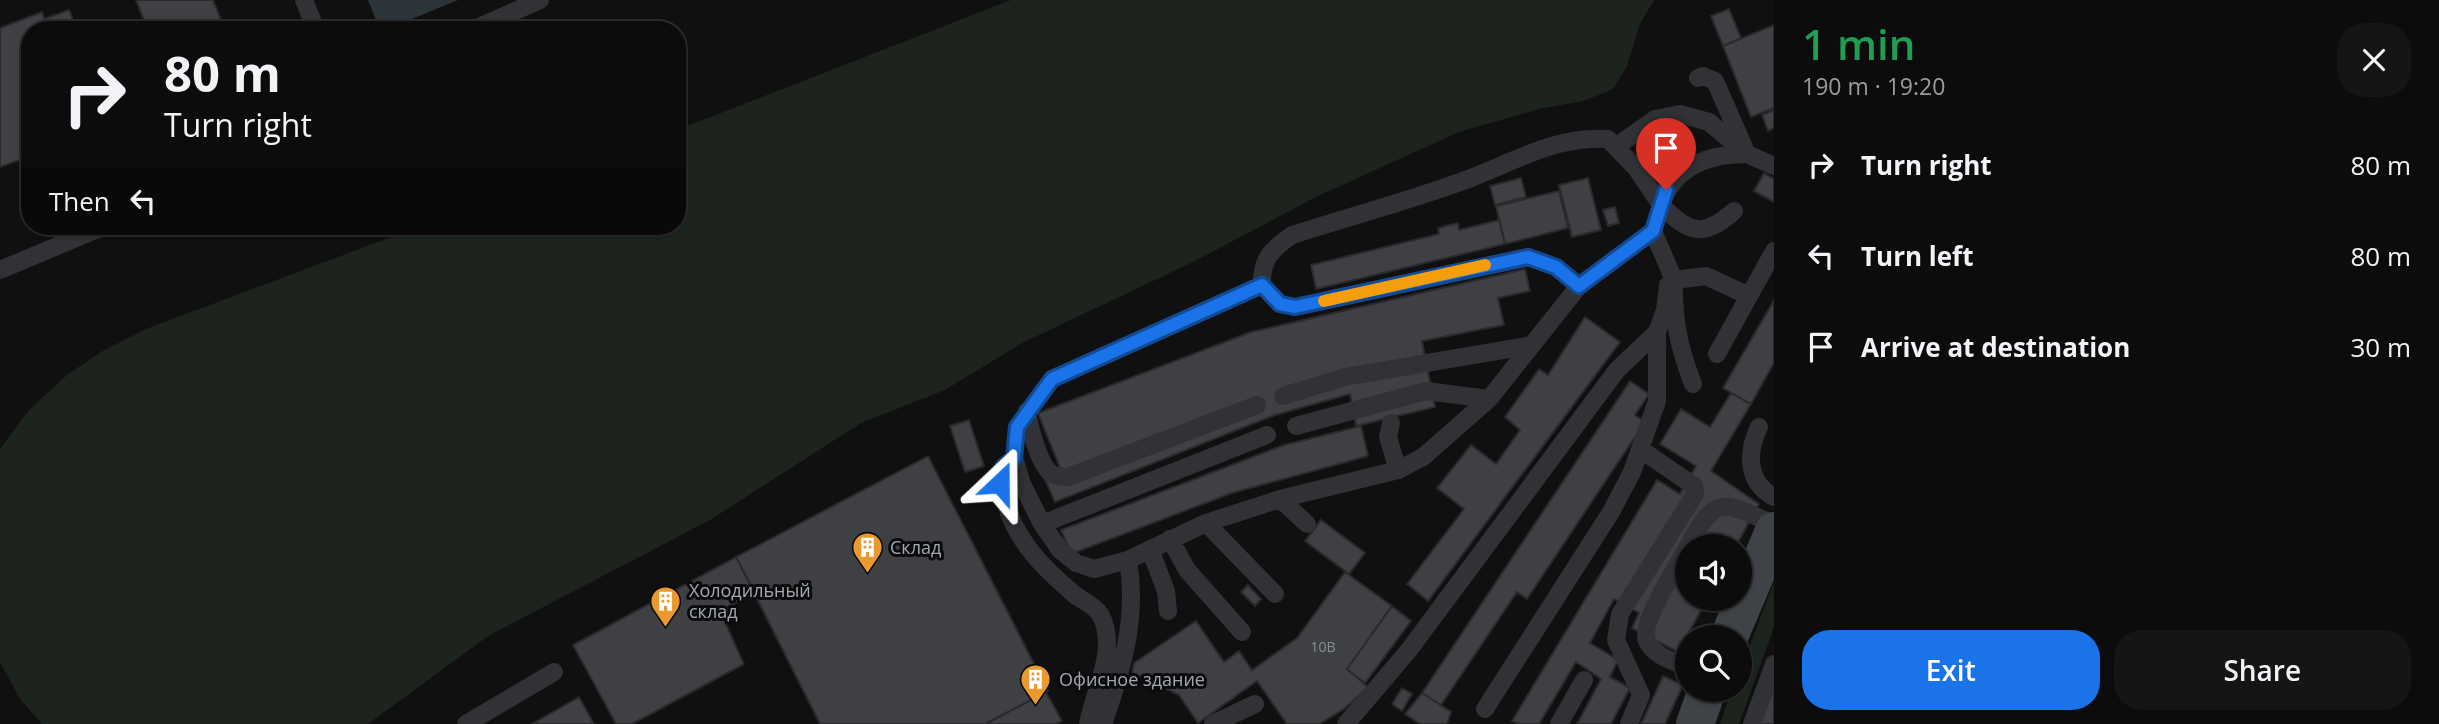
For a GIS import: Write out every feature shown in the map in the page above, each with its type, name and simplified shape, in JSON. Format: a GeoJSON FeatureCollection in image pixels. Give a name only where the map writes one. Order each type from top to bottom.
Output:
{"type":"FeatureCollection","features":[{"type":"Feature","properties":{"kind":"street"},"geometry":{"type":"LineString","coordinates":[[1734,625],[1774,531]]}},
{"type":"Feature","properties":{"kind":"street"},"geometry":{"type":"LineString","coordinates":[[1695,724],[1703,702]]}},
{"type":"Feature","properties":{"kind":"lane"},"geometry":{"type":"LineString","coordinates":[[304,0],[312,21]]}},
{"type":"Feature","properties":{"kind":"lane"},"geometry":{"type":"LineString","coordinates":[[492,21],[540,0]]}},
{"type":"Feature","properties":{"kind":"lane"},"geometry":{"type":"LineString","coordinates":[[1698,78],[1703,76],[1715,80],[1747,154]]}},
{"type":"Feature","properties":{"kind":"lane"},"geometry":{"type":"LineString","coordinates":[[1617,146],[1655,119],[1680,114],[1709,122],[1747,154],[1774,166]]}},
{"type":"Feature","properties":{"kind":"lane"},"geometry":{"type":"LineString","coordinates":[[1579,286],[1556,267],[1528,257],[1295,307],[1280,304],[1262,285],[1262,268],[1271,250],[1292,235],[1464,181],[1530,152],[1594,138],[1608,139],[1617,146],[1674,219],[1699,230],[1717,226],[1734,211]]}},
{"type":"Feature","properties":{"kind":"lane"},"geometry":{"type":"LineString","coordinates":[[1262,285],[1052,379],[1027,411],[1014,436],[1014,458],[1022,484],[1042,524],[1060,550],[1076,563],[1094,569],[1128,560],[1206,523],[1280,499],[1398,470],[1423,457],[1489,399],[1579,286],[1653,231],[1666,190],[1682,171],[1725,154],[1747,154]]}},
{"type":"Feature","properties":{"kind":"lane"},"geometry":{"type":"LineString","coordinates":[[1653,231],[1674,280],[1673,312],[1678,343],[1693,383]]}},
{"type":"Feature","properties":{"kind":"lane"},"geometry":{"type":"LineString","coordinates":[[0,270],[84,235]]}},
{"type":"Feature","properties":{"kind":"lane"},"geometry":{"type":"LineString","coordinates":[[1717,354],[1774,251]]}},
{"type":"Feature","properties":{"kind":"lane"},"geometry":{"type":"LineString","coordinates":[[1485,709],[1611,512],[1640,449],[1657,401],[1657,332],[1665,310],[1668,285],[1674,280],[1706,276],[1749,296]]}},
{"type":"Feature","properties":{"kind":"lane"},"geometry":{"type":"LineString","coordinates":[[1346,724],[1409,650],[1617,370],[1657,332]]}},
{"type":"Feature","properties":{"kind":"lane"},"geometry":{"type":"LineString","coordinates":[[1283,396],[1345,377],[1532,345]]}},
{"type":"Feature","properties":{"kind":"lane"},"geometry":{"type":"LineString","coordinates":[[1296,426],[1426,391],[1489,399]]}},
{"type":"Feature","properties":{"kind":"lane"},"geometry":{"type":"LineString","coordinates":[[1027,411],[1030,431],[1048,471],[1054,476],[1068,477],[1257,405]]}},
{"type":"Feature","properties":{"kind":"lane"},"geometry":{"type":"LineString","coordinates":[[1391,423],[1388,437],[1398,470]]}},
{"type":"Feature","properties":{"kind":"lane"},"geometry":{"type":"LineString","coordinates":[[1759,427],[1752,444],[1750,466],[1760,486],[1774,497]]}},
{"type":"Feature","properties":{"kind":"lane"},"geometry":{"type":"LineString","coordinates":[[1042,524],[1267,435]]}},
{"type":"Feature","properties":{"kind":"lane"},"geometry":{"type":"LineString","coordinates":[[1629,724],[1641,695],[1616,640],[1620,614],[1695,494],[1694,486],[1640,449]]}},
{"type":"Feature","properties":{"kind":"lane"},"geometry":{"type":"LineString","coordinates":[[1014,458],[1003,467],[1000,483],[1011,523],[1020,541],[1071,592],[1099,612],[1106,633],[1098,694],[1088,724]]}},
{"type":"Feature","properties":{"kind":"lane"},"geometry":{"type":"LineString","coordinates":[[1280,499],[1307,524]]}},
{"type":"Feature","properties":{"kind":"lane"},"geometry":{"type":"LineString","coordinates":[[1694,534],[1703,517],[1720,506],[1729,505],[1774,524]]}},
{"type":"Feature","properties":{"kind":"lane"},"geometry":{"type":"LineString","coordinates":[[1206,523],[1275,594]]}},
{"type":"Feature","properties":{"kind":"lane"},"geometry":{"type":"LineString","coordinates":[[1170,539],[1187,570],[1242,632]]}},
{"type":"Feature","properties":{"kind":"lane"},"geometry":{"type":"LineString","coordinates":[[1150,549],[1166,592],[1168,611]]}},
{"type":"Feature","properties":{"kind":"lane"},"geometry":{"type":"LineString","coordinates":[[1103,724],[1121,674],[1132,620],[1128,560]]}},
{"type":"Feature","properties":{"kind":"lane"},"geometry":{"type":"LineString","coordinates":[[1675,570],[1653,612],[1645,635],[1647,643],[1664,657],[1675,662]]}},
{"type":"Feature","properties":{"kind":"lane"},"geometry":{"type":"LineString","coordinates":[[1752,724],[1774,664]]}},
{"type":"Feature","properties":{"kind":"lane"},"geometry":{"type":"LineString","coordinates":[[466,724],[554,673]]}},
{"type":"Feature","properties":{"kind":"lane"},"geometry":{"type":"LineString","coordinates":[[1559,724],[1584,680]]}},
{"type":"Feature","properties":{"kind":"lane"},"geometry":{"type":"LineString","coordinates":[[1213,724],[1255,704]]}},
{"type":"Feature","properties":{"kind":"shaded area"},"geometry":{"type":"Polygon","coordinates":[[[368,0],[458,0],[407,21],[376,21],[368,0]]]}},
{"type":"Feature","properties":{"kind":"shaded area"},"geometry":{"type":"Polygon","coordinates":[[[1011,0],[1654,0],[1640,24],[1627,66],[1613,89],[1584,101],[1543,108],[1459,132],[1316,197],[1195,261],[1022,343],[945,390],[861,423],[710,520],[488,636],[368,724],[42,724],[20,699],[0,662],[0,449],[29,410],[67,375],[101,352],[146,329],[397,235],[686,235],[686,126],[1011,0]]]}},
{"type":"Feature","properties":{"kind":"shaded area"},"geometry":{"type":"Polygon","coordinates":[[[1774,582],[1774,627],[1752,688],[1752,640],[1774,582]]]}},
{"type":"Feature","properties":{"kind":"shaded area"},"geometry":{"type":"Polygon","coordinates":[[[1728,702],[1747,702],[1739,724],[1720,724],[1728,702]]]}},
{"type":"Feature","properties":{"kind":"building"},"geometry":{"type":"Polygon","coordinates":[[[136,0],[213,0],[221,21],[144,21],[136,0]]]}},
{"type":"Feature","properties":{"kind":"building"},"geometry":{"type":"Polygon","coordinates":[[[1729,9],[1741,38],[1723,46],[1711,16],[1729,9]]]}},
{"type":"Feature","properties":{"kind":"building"},"geometry":{"type":"Polygon","coordinates":[[[69,10],[73,21],[21,21],[21,159],[0,167],[0,28],[42,12],[44,19],[69,10]]]}},
{"type":"Feature","properties":{"kind":"building"},"geometry":{"type":"Polygon","coordinates":[[[1774,25],[1774,108],[1751,117],[1723,46],[1774,25]]]}},
{"type":"Feature","properties":{"kind":"building"},"geometry":{"type":"Polygon","coordinates":[[[1774,110],[1774,128],[1768,131],[1762,115],[1774,110]]]}},
{"type":"Feature","properties":{"kind":"building"},"geometry":{"type":"Polygon","coordinates":[[[1764,173],[1774,179],[1774,202],[1754,191],[1764,173]]]}},
{"type":"Feature","properties":{"kind":"building"},"geometry":{"type":"Polygon","coordinates":[[[1521,178],[1526,197],[1495,205],[1490,186],[1521,178]]]}},
{"type":"Feature","properties":{"kind":"building"},"geometry":{"type":"Polygon","coordinates":[[[1588,178],[1601,230],[1572,237],[1559,185],[1588,178]]]}},
{"type":"Feature","properties":{"kind":"building"},"geometry":{"type":"Polygon","coordinates":[[[1559,191],[1568,228],[1505,244],[1496,206],[1559,191]]]}},
{"type":"Feature","properties":{"kind":"building"},"geometry":{"type":"Polygon","coordinates":[[[1615,207],[1619,223],[1608,226],[1603,210],[1615,207]]]}},
{"type":"Feature","properties":{"kind":"building"},"geometry":{"type":"Polygon","coordinates":[[[1499,220],[1505,244],[1316,289],[1311,265],[1439,234],[1438,228],[1458,223],[1459,230],[1499,220]]]}},
{"type":"Feature","properties":{"kind":"building"},"geometry":{"type":"Polygon","coordinates":[[[1525,269],[1530,291],[1498,298],[1504,325],[1422,341],[1435,407],[1356,426],[1350,394],[1275,415],[1055,502],[1043,475],[1060,468],[1038,413],[1251,332],[1525,269]]]}},
{"type":"Feature","properties":{"kind":"building"},"geometry":{"type":"Polygon","coordinates":[[[1774,300],[1774,363],[1751,404],[1723,388],[1774,300]]]}},
{"type":"Feature","properties":{"kind":"building"},"geometry":{"type":"Polygon","coordinates":[[[1585,317],[1620,342],[1428,601],[1407,584],[1464,509],[1437,488],[1471,445],[1496,464],[1520,430],[1505,417],[1539,369],[1548,375],[1585,317]]]}},
{"type":"Feature","properties":{"kind":"building"},"geometry":{"type":"Polygon","coordinates":[[[1630,381],[1649,394],[1635,415],[1645,422],[1527,599],[1517,592],[1441,705],[1422,693],[1630,381]]]}},
{"type":"Feature","properties":{"kind":"building"},"geometry":{"type":"Polygon","coordinates":[[[1731,393],[1751,404],[1711,471],[1759,504],[1743,534],[1675,534],[1675,611],[1701,611],[1693,625],[1675,625],[1675,650],[1632,628],[1639,613],[1614,599],[1590,643],[1618,660],[1610,677],[1630,688],[1611,724],[1577,724],[1601,679],[1576,662],[1539,724],[1518,724],[1512,721],[1657,480],[1680,494],[1696,466],[1660,444],[1681,409],[1710,427],[1731,393]]]}},
{"type":"Feature","properties":{"kind":"building"},"geometry":{"type":"Polygon","coordinates":[[[969,420],[984,466],[965,472],[950,426],[969,420]]]}},
{"type":"Feature","properties":{"kind":"building"},"geometry":{"type":"Polygon","coordinates":[[[1361,426],[1368,456],[1232,493],[1071,554],[1061,530],[1284,445],[1361,426]]]}},
{"type":"Feature","properties":{"kind":"building","name":"Склад"},"geometry":{"type":"Polygon","coordinates":[[[928,456],[1048,691],[985,724],[820,724],[736,557],[928,456]]]}},
{"type":"Feature","properties":{"kind":"building"},"geometry":{"type":"Polygon","coordinates":[[[1321,520],[1365,553],[1349,574],[1305,541],[1321,520]]]}},
{"type":"Feature","properties":{"kind":"building","name":"Холодильный склад"},"geometry":{"type":"Polygon","coordinates":[[[736,557],[755,593],[720,611],[744,664],[632,724],[616,724],[573,645],[736,557]]]}},
{"type":"Feature","properties":{"kind":"building"},"geometry":{"type":"Polygon","coordinates":[[[1345,572],[1392,606],[1347,669],[1368,687],[1344,709],[1319,724],[1287,724],[1257,681],[1198,723],[1179,695],[1132,673],[1134,663],[1196,621],[1224,662],[1239,651],[1252,670],[1297,638],[1345,572]]]}},
{"type":"Feature","properties":{"kind":"building"},"geometry":{"type":"Polygon","coordinates":[[[1248,585],[1261,599],[1255,606],[1241,592],[1248,585]]]}},
{"type":"Feature","properties":{"kind":"building"},"geometry":{"type":"Polygon","coordinates":[[[1392,606],[1411,621],[1365,683],[1347,669],[1392,606]]]}},
{"type":"Feature","properties":{"kind":"building"},"geometry":{"type":"Polygon","coordinates":[[[1663,676],[1675,681],[1675,702],[1665,724],[1641,724],[1663,676]]]}},
{"type":"Feature","properties":{"kind":"building"},"geometry":{"type":"Polygon","coordinates":[[[1774,687],[1774,724],[1760,724],[1774,687]]]}},
{"type":"Feature","properties":{"kind":"building"},"geometry":{"type":"Polygon","coordinates":[[[1402,688],[1412,694],[1402,711],[1392,704],[1402,688]]]}},
{"type":"Feature","properties":{"kind":"building","name":"Офисное здание"},"geometry":{"type":"Polygon","coordinates":[[[1046,692],[1062,721],[1055,724],[986,724],[1046,692]]]}},
{"type":"Feature","properties":{"kind":"building"},"geometry":{"type":"Polygon","coordinates":[[[1422,693],[1451,712],[1447,724],[1420,724],[1405,714],[1422,693]]]}},
{"type":"Feature","properties":{"kind":"building"},"geometry":{"type":"Polygon","coordinates":[[[579,697],[594,724],[532,724],[579,697]]]}},
{"type":"Feature","properties":{"kind":"slow traffic"},"geometry":{"type":"LineString","coordinates":[[1324,301],[1485,265]]}},
{"type":"Feature","properties":{"kind":"place","name":"Склад"},"geometry":{"type":"Point","coordinates":[867,575]}},
{"type":"Feature","properties":{"kind":"place","name":"Холодильный склад"},"geometry":{"type":"Point","coordinates":[666,628]}},
{"type":"Feature","properties":{"kind":"place","name":"Офисное здание"},"geometry":{"type":"Point","coordinates":[1036,707]}},
{"type":"Feature","properties":{"kind":"route"},"geometry":{"type":"LineString","coordinates":[[1000,483],[1003,467],[1014,458],[1014,436],[1017,427],[1052,379],[1262,285],[1280,304],[1295,307],[1528,257],[1556,267],[1579,286],[1653,231],[1666,190]]}}]}
